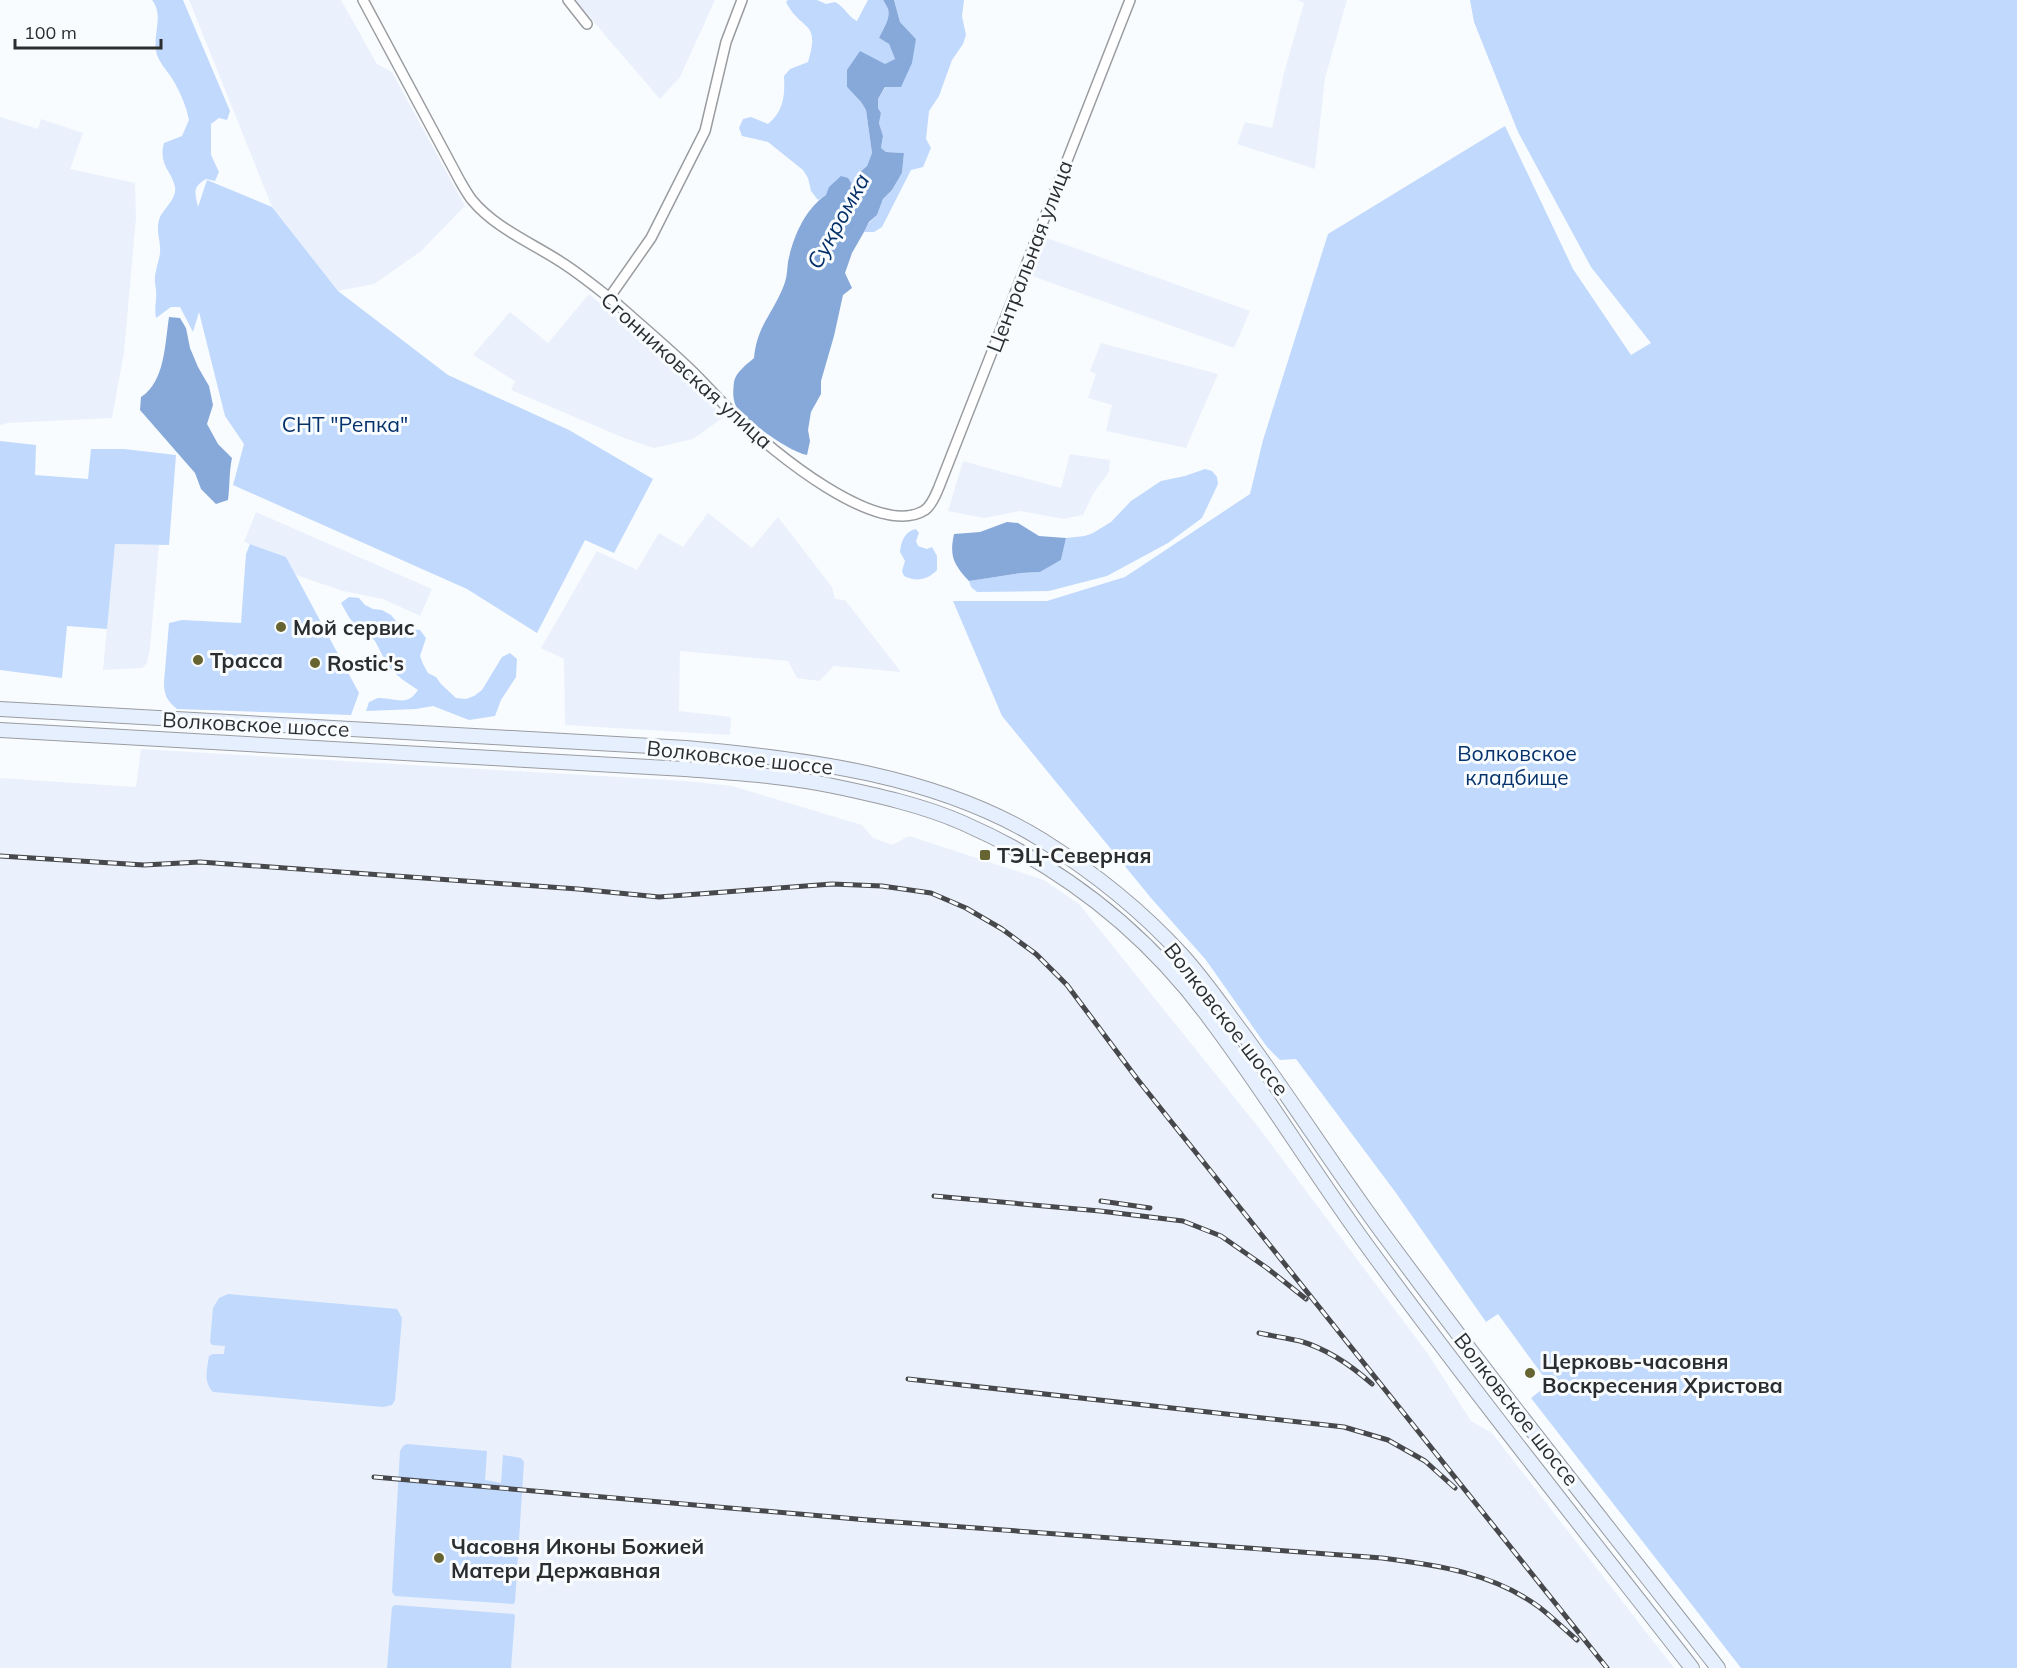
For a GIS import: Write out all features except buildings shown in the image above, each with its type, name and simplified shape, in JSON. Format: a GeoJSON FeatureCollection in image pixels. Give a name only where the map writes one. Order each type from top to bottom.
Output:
{"type":"FeatureCollection","features":[{"type":"Feature","properties":{"kind":"main road","name":"Волковское шоссе"},"geometry":{"type":"LineString","coordinates":[[0,709],[675,748],[765,756],[835,766],[901,782],[971,804],[1034,836],[1084,868],[1134,908],[1182,955],[1261,1058],[1390,1243],[1718,1668]]}},
{"type":"Feature","properties":{"kind":"main road","name":"Волковское шоссе"},"geometry":{"type":"LineString","coordinates":[[0,730],[685,769],[763,776],[831,786],[931,812],[962,823],[1036,860],[1073,884],[1122,922],[1167,967],[1210,1017],[1374,1256],[1473,1388],[1692,1668]]}},
{"type":"Feature","properties":{"kind":"street","name":"Сгонниковская улица"},"geometry":{"type":"LineString","coordinates":[[363,0],[472,200],[487,216],[564,264],[609,298],[678,357],[737,418],[796,467],[849,500],[871,510],[900,515],[924,510]]}},
{"type":"Feature","properties":{"kind":"street"},"geometry":{"type":"LineString","coordinates":[[568,0],[587,24]]}},
{"type":"Feature","properties":{"kind":"street"},"geometry":{"type":"LineString","coordinates":[[609,298],[651,238],[705,131],[726,42],[742,0]]}},
{"type":"Feature","properties":{"kind":"street","name":"Центральная улица"},"geometry":{"type":"LineString","coordinates":[[924,510],[933,500],[939,487],[1130,0]]}},
{"type":"Feature","properties":{"kind":"shaded area"},"geometry":{"type":"Polygon","coordinates":[[[189,0],[341,0],[377,64],[392,72],[465,206],[420,252],[374,284],[338,291],[272,207],[189,0]]]}},
{"type":"Feature","properties":{"kind":"shaded area"},"geometry":{"type":"Polygon","coordinates":[[[575,0],[715,0],[680,77],[660,99],[575,0]]]}},
{"type":"Feature","properties":{"kind":"shaded area"},"geometry":{"type":"Polygon","coordinates":[[[1297,0],[1347,0],[1325,78],[1315,169],[1237,144],[1245,122],[1272,128],[1284,73],[1304,3],[1297,0]]]}},
{"type":"Feature","properties":{"kind":"shaded area"},"geometry":{"type":"Polygon","coordinates":[[[0,117],[38,129],[41,119],[83,133],[70,169],[135,183],[136,218],[124,352],[112,418],[0,425],[0,117]]]}},
{"type":"Feature","properties":{"kind":"shaded area"},"geometry":{"type":"Polygon","coordinates":[[[1047,238],[1250,311],[1234,348],[1032,276],[1047,238]]]}},
{"type":"Feature","properties":{"kind":"shaded area"},"geometry":{"type":"Polygon","coordinates":[[[589,294],[656,351],[724,417],[693,439],[654,448],[624,438],[511,390],[515,381],[473,355],[510,312],[548,343],[589,294]]]}},
{"type":"Feature","properties":{"kind":"shaded area"},"geometry":{"type":"Polygon","coordinates":[[[1101,343],[1218,374],[1186,448],[1106,431],[1112,405],[1088,398],[1096,374],[1090,371],[1101,343]]]}},
{"type":"Feature","properties":{"kind":"shaded area"},"geometry":{"type":"Polygon","coordinates":[[[1070,454],[1110,460],[1109,472],[1093,494],[1083,515],[1064,519],[1020,511],[984,518],[948,511],[963,461],[1061,488],[1070,454]]]}},
{"type":"Feature","properties":{"kind":"shaded area"},"geometry":{"type":"Polygon","coordinates":[[[256,512],[432,589],[420,616],[383,599],[343,591],[296,575],[286,557],[244,542],[256,512]]]}},
{"type":"Feature","properties":{"kind":"shaded area"},"geometry":{"type":"Polygon","coordinates":[[[708,513],[752,548],[778,517],[832,587],[835,599],[845,600],[901,672],[834,666],[819,681],[797,678],[788,661],[680,651],[679,711],[731,717],[730,735],[565,725],[564,659],[541,648],[597,551],[637,570],[659,533],[683,547],[708,513]]]}},
{"type":"Feature","properties":{"kind":"shaded area"},"geometry":{"type":"Polygon","coordinates":[[[115,544],[159,545],[150,648],[147,663],[142,668],[103,670],[115,544]]]}},
{"type":"Feature","properties":{"kind":"shaded area"},"geometry":{"type":"Polygon","coordinates":[[[141,749],[686,781],[732,786],[862,825],[873,838],[892,845],[909,836],[1044,880],[1079,904],[1259,1128],[1428,1354],[1471,1421],[1492,1433],[1674,1668],[0,1668],[0,778],[136,787],[141,749]]]}},
{"type":"Feature","properties":{"kind":"green space","name":"СНТ \"Репка\""},"geometry":{"type":"Polygon","coordinates":[[[152,0],[183,0],[230,111],[227,120],[219,118],[211,124],[211,155],[219,172],[215,181],[206,179],[198,185],[196,194],[198,207],[207,180],[272,207],[338,291],[448,375],[569,430],[653,479],[614,553],[585,540],[537,633],[467,589],[233,485],[244,444],[225,416],[199,312],[193,332],[180,307],[171,307],[156,318],[155,278],[160,251],[158,224],[175,192],[173,181],[164,162],[164,143],[182,136],[189,120],[178,89],[157,55],[155,44],[158,18],[152,0]]]}},
{"type":"Feature","properties":{"kind":"green space"},"geometry":{"type":"Polygon","coordinates":[[[788,0],[817,0],[826,4],[835,2],[857,21],[868,0],[885,0],[888,11],[888,19],[879,38],[889,44],[895,59],[847,87],[866,110],[872,153],[867,166],[859,173],[853,187],[826,195],[818,200],[811,191],[808,178],[803,170],[768,142],[742,136],[739,128],[743,119],[751,117],[768,124],[777,114],[782,102],[784,76],[790,69],[808,62],[811,32],[792,11],[786,2],[788,0]]]}},
{"type":"Feature","properties":{"kind":"green space"},"geometry":{"type":"Polygon","coordinates":[[[894,0],[964,0],[962,16],[966,35],[952,60],[939,96],[929,111],[926,139],[931,148],[923,167],[911,170],[882,227],[874,232],[864,232],[877,215],[883,199],[892,190],[902,173],[904,153],[886,152],[881,148],[883,136],[879,123],[881,113],[878,108],[878,99],[916,39],[900,22],[894,0]]]}},
{"type":"Feature","properties":{"kind":"green space","name":"Волковское кладбище"},"geometry":{"type":"Polygon","coordinates":[[[1470,0],[2017,0],[2017,1668],[1741,1668],[1531,1398],[1549,1384],[1498,1314],[1486,1322],[1396,1193],[1296,1059],[1280,1060],[1267,1047],[1206,960],[1151,898],[1002,716],[953,601],[1047,601],[1125,577],[1250,494],[1263,440],[1328,234],[1505,126],[1573,269],[1631,355],[1651,343],[1591,267],[1518,132],[1474,22],[1470,0]]]}},
{"type":"Feature","properties":{"kind":"green space"},"geometry":{"type":"Polygon","coordinates":[[[0,441],[36,445],[35,475],[88,479],[91,449],[124,449],[176,455],[169,545],[115,544],[107,629],[67,626],[62,678],[0,670],[0,441]]]}},
{"type":"Feature","properties":{"kind":"green space"},"geometry":{"type":"Polygon","coordinates":[[[1205,469],[1212,471],[1217,477],[1218,484],[1202,518],[1168,543],[1107,576],[1049,591],[977,592],[971,587],[969,581],[1040,572],[1061,560],[1066,538],[1093,533],[1111,522],[1131,501],[1161,481],[1205,469]]]}},
{"type":"Feature","properties":{"kind":"green space"},"geometry":{"type":"Polygon","coordinates":[[[916,529],[919,533],[916,541],[918,546],[927,549],[932,547],[937,556],[937,570],[926,578],[917,579],[904,576],[902,571],[905,561],[900,552],[904,537],[916,529]]]}},
{"type":"Feature","properties":{"kind":"green space"},"geometry":{"type":"Polygon","coordinates":[[[250,544],[286,557],[359,693],[351,715],[177,709],[168,700],[164,682],[169,623],[182,620],[241,623],[246,554],[250,544]]]}},
{"type":"Feature","properties":{"kind":"green space"},"geometry":{"type":"Polygon","coordinates":[[[349,597],[359,598],[365,605],[391,615],[402,628],[420,630],[426,638],[420,656],[423,664],[428,673],[436,677],[456,698],[466,699],[482,690],[502,657],[510,653],[517,659],[516,677],[501,700],[495,716],[469,720],[433,706],[366,711],[369,702],[377,698],[405,700],[418,690],[389,668],[375,641],[350,619],[341,603],[349,597]]]}},
{"type":"Feature","properties":{"kind":"green space"},"geometry":{"type":"Polygon","coordinates":[[[228,1294],[397,1309],[402,1318],[395,1400],[392,1405],[383,1407],[213,1392],[207,1379],[209,1356],[224,1354],[225,1346],[212,1345],[210,1342],[213,1308],[219,1298],[228,1294]]]}},
{"type":"Feature","properties":{"kind":"green space"},"geometry":{"type":"Polygon","coordinates":[[[407,1444],[487,1451],[485,1480],[501,1483],[503,1455],[521,1458],[524,1462],[515,1602],[513,1604],[395,1596],[392,1592],[400,1451],[407,1444]]]}},
{"type":"Feature","properties":{"kind":"green space"},"geometry":{"type":"Polygon","coordinates":[[[395,1605],[514,1614],[511,1668],[387,1668],[392,1607],[395,1605]]]}},
{"type":"Feature","properties":{"kind":"water"},"geometry":{"type":"Polygon","coordinates":[[[885,0],[894,0],[900,22],[916,39],[912,63],[901,87],[885,87],[878,99],[878,108],[881,113],[879,123],[883,136],[881,148],[886,152],[904,153],[902,173],[892,190],[883,199],[877,215],[869,222],[852,253],[845,273],[852,288],[843,295],[821,381],[821,394],[811,412],[807,455],[781,443],[738,409],[733,392],[734,382],[739,372],[754,358],[758,337],[784,285],[793,243],[801,224],[812,208],[826,195],[829,187],[841,176],[848,178],[853,186],[859,173],[867,166],[872,153],[866,110],[847,87],[847,70],[860,51],[885,64],[895,59],[889,44],[879,38],[888,15],[885,0]]]}},
{"type":"Feature","properties":{"kind":"water"},"geometry":{"type":"Polygon","coordinates":[[[169,317],[180,318],[186,328],[190,348],[209,386],[213,405],[207,424],[218,444],[232,458],[228,500],[216,504],[201,489],[195,473],[140,410],[141,397],[155,382],[159,372],[165,350],[169,317]]]}},
{"type":"Feature","properties":{"kind":"water"},"geometry":{"type":"Polygon","coordinates":[[[1007,522],[1018,523],[1039,536],[1066,538],[1061,560],[1040,572],[969,581],[954,560],[952,549],[954,534],[980,532],[1007,522]]]}},
{"type":"Feature","properties":{"kind":"waterway","name":"Сукромка"},"geometry":{"type":"LineString","coordinates":[[885,0],[890,9]]}},
{"type":"Feature","properties":{"kind":"railway"},"geometry":{"type":"LineString","coordinates":[[0,856],[144,865],[200,862],[578,889],[659,897],[832,884],[882,886],[931,893],[966,908],[1002,929],[1036,954],[1067,985],[1138,1080],[1607,1668]]}},
{"type":"Feature","properties":{"kind":"railway"},"geometry":{"type":"LineString","coordinates":[[934,1196],[1183,1221],[1221,1236],[1306,1299]]}},
{"type":"Feature","properties":{"kind":"railway"},"geometry":{"type":"LineString","coordinates":[[1101,1201],[1150,1208]]}},
{"type":"Feature","properties":{"kind":"railway"},"geometry":{"type":"LineString","coordinates":[[1259,1333],[1300,1341],[1329,1353],[1372,1384]]}},
{"type":"Feature","properties":{"kind":"railway"},"geometry":{"type":"LineString","coordinates":[[908,1379],[1344,1427],[1388,1440],[1425,1461],[1455,1488]]}},
{"type":"Feature","properties":{"kind":"railway"},"geometry":{"type":"LineString","coordinates":[[374,1477],[868,1520],[1382,1558],[1444,1568],[1484,1578],[1521,1595],[1539,1607],[1577,1640]]}},
{"type":"Feature","properties":{"kind":"place","name":"Мой сервис"},"geometry":{"type":"Point","coordinates":[281,627]}},
{"type":"Feature","properties":{"kind":"place","name":"Трасса"},"geometry":{"type":"Point","coordinates":[198,660]}},
{"type":"Feature","properties":{"kind":"place","name":"Rostic's"},"geometry":{"type":"Point","coordinates":[315,663]}},
{"type":"Feature","properties":{"kind":"place","name":"ТЭЦ-Северная"},"geometry":{"type":"Point","coordinates":[985,855]}},
{"type":"Feature","properties":{"kind":"place","name":"Церковь-часовня Воскресения Христова"},"geometry":{"type":"Point","coordinates":[1530,1373]}},
{"type":"Feature","properties":{"kind":"place","name":"Часовня Иконы Божией Матери Державная"},"geometry":{"type":"Point","coordinates":[439,1558]}}]}
